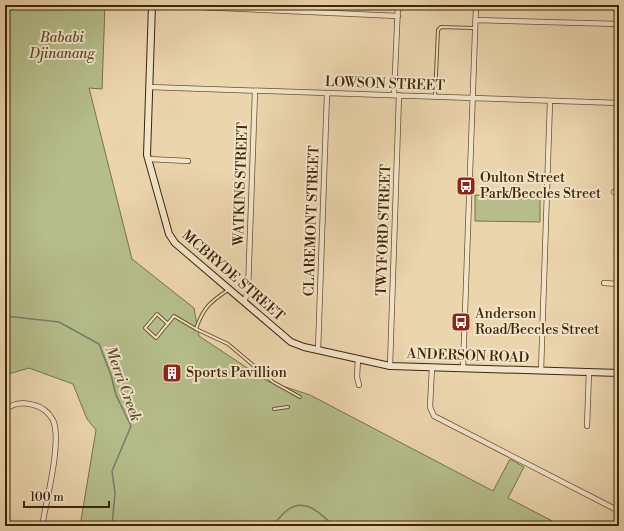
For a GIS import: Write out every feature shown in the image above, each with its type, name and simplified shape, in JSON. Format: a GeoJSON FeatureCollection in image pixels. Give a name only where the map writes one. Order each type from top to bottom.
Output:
{"type":"FeatureCollection","features":[{"type":"Feature","properties":{"kind":"street"},"geometry":{"type":"LineString","coordinates":[[153,5],[398,16]]}},
{"type":"Feature","properties":{"kind":"street","name":"MCBRYDE STREET"},"geometry":{"type":"LineString","coordinates":[[153,5],[148,159],[166,226],[171,239],[291,342],[304,348],[318,350]]}},
{"type":"Feature","properties":{"kind":"street","name":"TWYFORD STREET"},"geometry":{"type":"LineString","coordinates":[[390,366],[398,5]]}},
{"type":"Feature","properties":{"kind":"street"},"geometry":{"type":"LineString","coordinates":[[463,368],[476,5]]}},
{"type":"Feature","properties":{"kind":"street"},"geometry":{"type":"LineString","coordinates":[[476,20],[619,24]]}},
{"type":"Feature","properties":{"kind":"street","name":"LOWSON STREET"},"geometry":{"type":"LineString","coordinates":[[150,87],[619,103]]}},
{"type":"Feature","properties":{"kind":"street","name":"WATKINS STREET"},"geometry":{"type":"LineString","coordinates":[[244,302],[248,291],[255,90]]}},
{"type":"Feature","properties":{"kind":"street","name":"CLAREMONT STREET"},"geometry":{"type":"LineString","coordinates":[[318,350],[327,93]]}},
{"type":"Feature","properties":{"kind":"street"},"geometry":{"type":"LineString","coordinates":[[541,371],[550,100]]}},
{"type":"Feature","properties":{"kind":"street"},"geometry":{"type":"LineString","coordinates":[[148,159],[188,161]]}},
{"type":"Feature","properties":{"kind":"street"},"geometry":{"type":"LineString","coordinates":[[604,283],[619,284]]}},
{"type":"Feature","properties":{"kind":"street","name":"ANDERSON ROAD"},"geometry":{"type":"LineString","coordinates":[[318,350],[390,366],[619,373]]}},
{"type":"Feature","properties":{"kind":"street"},"geometry":{"type":"LineString","coordinates":[[358,359],[356,377],[358,385]]}},
{"type":"Feature","properties":{"kind":"street"},"geometry":{"type":"LineString","coordinates":[[432,367],[430,407],[432,413],[438,418],[619,511]]}},
{"type":"Feature","properties":{"kind":"street"},"geometry":{"type":"LineString","coordinates":[[587,426],[589,372]]}},
{"type":"Feature","properties":{"kind":"street"},"geometry":{"type":"LineString","coordinates":[[5,410],[14,404],[31,404],[38,406],[50,416],[55,428],[55,448],[43,521],[40,526]]}},
{"type":"Feature","properties":{"kind":"street"},"geometry":{"type":"LineString","coordinates":[[5,513],[7,526]]}},
{"type":"Feature","properties":{"kind":"lane"},"geometry":{"type":"LineString","coordinates":[[435,96],[438,30],[441,27],[475,28]]}},
{"type":"Feature","properties":{"kind":"lane"},"geometry":{"type":"LineString","coordinates":[[196,328],[201,313],[207,305],[229,289]]}},
{"type":"Feature","properties":{"kind":"lane"},"geometry":{"type":"LineString","coordinates":[[168,324],[157,314],[145,328],[156,338],[168,324],[174,316],[228,344],[273,382],[300,397]]}},
{"type":"Feature","properties":{"kind":"lane"},"geometry":{"type":"LineString","coordinates":[[274,409],[288,407]]}},
{"type":"Feature","properties":{"kind":"green space","name":"Bababi Djinanang"},"geometry":{"type":"Polygon","coordinates":[[[5,5],[105,5],[102,89],[89,88],[132,259],[194,308],[199,336],[267,381],[310,395],[493,491],[510,459],[524,467],[508,498],[562,526],[80,526],[96,430],[87,419],[73,384],[29,368],[5,375],[5,5]]]}},
{"type":"Feature","properties":{"kind":"green space"},"geometry":{"type":"Polygon","coordinates":[[[475,195],[540,197],[540,222],[475,221],[475,195]]]}},
{"type":"Feature","properties":{"kind":"waterway","name":"Merri Creek"},"geometry":{"type":"LineString","coordinates":[[5,54],[9,83],[5,92]]}},
{"type":"Feature","properties":{"kind":"waterway","name":"Merri Creek"},"geometry":{"type":"LineString","coordinates":[[5,316],[59,322],[99,344],[111,375],[116,395],[131,426],[112,471],[115,493],[112,526]]}},
{"type":"Feature","properties":{"kind":"waterway","name":"Merri Creek"},"geometry":{"type":"LineString","coordinates":[[273,526],[283,514],[290,508],[297,505],[310,507],[334,526]]}},
{"type":"Feature","properties":{"kind":"place","name":"Oulton Street Park/Beccles Street"},"geometry":{"type":"Point","coordinates":[466,186]}},
{"type":"Feature","properties":{"kind":"place","name":"Anderson Road/Beccles Street"},"geometry":{"type":"Point","coordinates":[461,322]}},
{"type":"Feature","properties":{"kind":"place","name":"Sports Pavillion"},"geometry":{"type":"Point","coordinates":[172,373]}}]}
